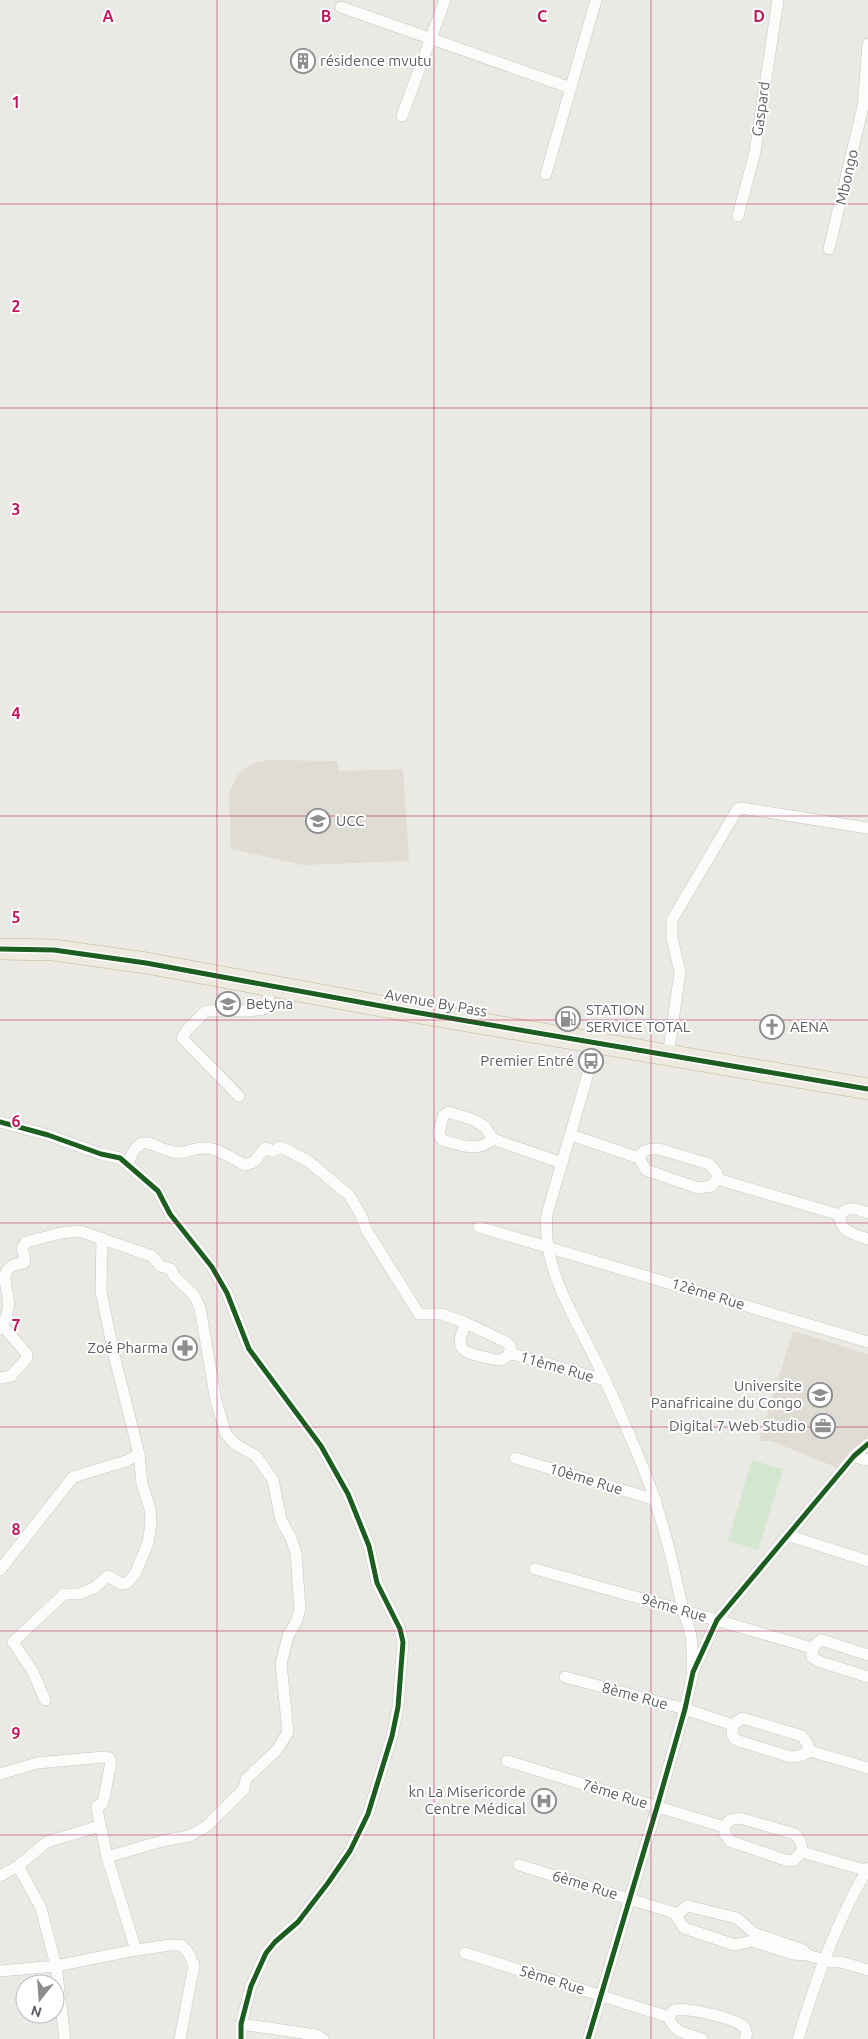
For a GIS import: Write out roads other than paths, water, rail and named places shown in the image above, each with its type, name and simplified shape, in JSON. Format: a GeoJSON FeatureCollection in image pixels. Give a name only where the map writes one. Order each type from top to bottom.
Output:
{"type":"FeatureCollection","features":[{"type":"Feature","properties":{"kind":"highway","name":"Avenue By Pass"},"geometry":{"type":"LineString","coordinates":[[0,949],[54,950],[95,955],[868,1090]]}},
{"type":"Feature","properties":{"kind":"street"},"geometry":{"type":"LineString","coordinates":[[402,116],[445,0]]}},
{"type":"Feature","properties":{"kind":"street"},"geometry":{"type":"LineString","coordinates":[[546,174],[596,0]]}},
{"type":"Feature","properties":{"kind":"street","name":"Gaspard"},"geometry":{"type":"LineString","coordinates":[[738,216],[755,152],[778,0]]}},
{"type":"Feature","properties":{"kind":"street"},"geometry":{"type":"LineString","coordinates":[[341,7],[571,88]]}},
{"type":"Feature","properties":{"kind":"street","name":"Mbongo"},"geometry":{"type":"LineString","coordinates":[[829,249],[863,106],[868,44]]}},
{"type":"Feature","properties":{"kind":"street"},"geometry":{"type":"LineString","coordinates":[[668,1056],[680,972],[672,938],[672,920],[736,810],[741,808],[868,828]]}},
{"type":"Feature","properties":{"kind":"street"},"geometry":{"type":"LineString","coordinates":[[239,1096],[182,1038],[206,1011],[264,1009],[273,986]]}},
{"type":"Feature","properties":{"kind":"street"},"geometry":{"type":"LineString","coordinates":[[597,1043],[547,1214],[545,1231],[551,1263],[560,1286],[605,1380],[656,1500],[672,1559],[682,1610],[690,1632],[693,1672]]}},
{"type":"Feature","properties":{"kind":"street"},"geometry":{"type":"LineString","coordinates":[[493,1139],[487,1144],[468,1147],[442,1140],[439,1134],[443,1116],[448,1112],[474,1120],[485,1127],[493,1139],[562,1163]]}},
{"type":"Feature","properties":{"kind":"street"},"geometry":{"type":"LineString","coordinates":[[0,1122],[120,1158],[158,1191],[170,1214],[212,1267],[228,1293],[249,1349],[320,1446],[348,1494],[369,1546],[377,1584],[400,1629],[403,1642],[398,1707],[381,1776],[368,1814],[350,1850],[328,1883],[298,1922],[275,1942],[266,1953],[251,1986],[241,2024],[241,2039]]}},
{"type":"Feature","properties":{"kind":"street"},"geometry":{"type":"LineString","coordinates":[[571,1135],[639,1158]]}},
{"type":"Feature","properties":{"kind":"street"},"geometry":{"type":"LineString","coordinates":[[128,1163],[133,1150],[144,1143],[154,1144],[173,1152],[203,1148],[212,1149],[244,1165],[254,1162],[265,1148],[273,1151],[281,1147],[308,1161],[348,1195],[418,1314],[442,1314],[466,1323],[506,1342],[511,1347],[509,1353],[502,1360],[465,1353],[460,1348],[459,1341],[466,1323]]}},
{"type":"Feature","properties":{"kind":"street"},"geometry":{"type":"LineString","coordinates":[[659,1149],[709,1164],[717,1173],[717,1180],[712,1186],[698,1188],[646,1170],[640,1163],[639,1158],[644,1151],[659,1149]]}},
{"type":"Feature","properties":{"kind":"street"},"geometry":{"type":"LineString","coordinates":[[717,1180],[840,1215]]}},
{"type":"Feature","properties":{"kind":"street"},"geometry":{"type":"LineString","coordinates":[[868,1213],[852,1208],[840,1215],[840,1222],[846,1231],[868,1239]]}},
{"type":"Feature","properties":{"kind":"street","name":"12ème Rue"},"geometry":{"type":"LineString","coordinates":[[479,1227],[868,1342]]}},
{"type":"Feature","properties":{"kind":"street"},"geometry":{"type":"LineString","coordinates":[[0,1378],[11,1376],[27,1358],[27,1354],[2,1327],[9,1299],[3,1276],[4,1271],[13,1265],[24,1263],[23,1244],[61,1233],[79,1231],[152,1256],[160,1266],[172,1269],[174,1276],[194,1295],[200,1308],[216,1401],[226,1434],[235,1444],[256,1456],[273,1480],[281,1520],[291,1538],[296,1553],[300,1609],[297,1620],[282,1651],[281,1664],[288,1732],[277,1750],[246,1779],[244,1789],[218,1816],[198,1832],[108,1857]]}},
{"type":"Feature","properties":{"kind":"street"},"geometry":{"type":"LineString","coordinates":[[45,1700],[32,1670],[13,1642],[64,1594],[79,1594],[94,1588],[108,1576],[121,1584],[127,1583],[135,1574],[148,1543],[151,1523],[150,1509],[142,1484],[139,1454],[114,1355],[101,1291],[102,1238]]}},
{"type":"Feature","properties":{"kind":"street","name":"11ème Rue"},"geometry":{"type":"LineString","coordinates":[[509,1353],[605,1380]]}},
{"type":"Feature","properties":{"kind":"street"},"geometry":{"type":"LineString","coordinates":[[588,2039],[657,1807],[685,1709],[693,1672],[718,1620],[790,1536],[864,1459],[868,1444]]}},
{"type":"Feature","properties":{"kind":"street"},"geometry":{"type":"LineString","coordinates":[[0,1570],[73,1477],[126,1461],[139,1454]]}},
{"type":"Feature","properties":{"kind":"street","name":"10ème Rue"},"geometry":{"type":"LineString","coordinates":[[515,1458],[656,1500]]}},
{"type":"Feature","properties":{"kind":"street"},"geometry":{"type":"LineString","coordinates":[[790,1536],[868,1561]]}},
{"type":"Feature","properties":{"kind":"street","name":"9ème Rue"},"geometry":{"type":"LineString","coordinates":[[534,1569],[812,1648]]}},
{"type":"Feature","properties":{"kind":"street"},"geometry":{"type":"LineString","coordinates":[[868,1655],[822,1640],[812,1648],[812,1657],[818,1661],[868,1677]]}},
{"type":"Feature","properties":{"kind":"street","name":"8ème Rue"},"geometry":{"type":"LineString","coordinates":[[565,1677],[685,1709],[733,1726]]}},
{"type":"Feature","properties":{"kind":"street"},"geometry":{"type":"LineString","coordinates":[[810,1751],[802,1736],[742,1718],[733,1726],[732,1735],[736,1740],[791,1757],[800,1756],[810,1751],[868,1768]]}},
{"type":"Feature","properties":{"kind":"street"},"geometry":{"type":"LineString","coordinates":[[0,1774],[38,1763],[109,1758],[111,1761],[104,1799],[102,1804],[97,1806],[108,1857],[136,1950]]}},
{"type":"Feature","properties":{"kind":"street","name":"7ème Rue"},"geometry":{"type":"LineString","coordinates":[[507,1761],[724,1827]]}},
{"type":"Feature","properties":{"kind":"street"},"geometry":{"type":"LineString","coordinates":[[739,1818],[794,1834],[801,1842],[802,1852],[794,1860],[788,1861],[730,1841],[725,1834],[724,1827],[730,1820],[739,1818]]}},
{"type":"Feature","properties":{"kind":"street"},"geometry":{"type":"LineString","coordinates":[[0,1876],[18,1866],[47,1842],[100,1826]]}},
{"type":"Feature","properties":{"kind":"street"},"geometry":{"type":"LineString","coordinates":[[798,2039],[850,1900],[867,1870],[802,1852]]}},
{"type":"Feature","properties":{"kind":"street","name":"6ème Rue"},"geometry":{"type":"LineString","coordinates":[[519,1865],[678,1914]]}},
{"type":"Feature","properties":{"kind":"street"},"geometry":{"type":"LineString","coordinates":[[18,1866],[41,1908],[56,1966],[66,2039]]}},
{"type":"Feature","properties":{"kind":"street"},"geometry":{"type":"LineString","coordinates":[[753,1937],[735,1945],[684,1928],[676,1916],[687,1906],[737,1918],[753,1937],[793,1954],[841,1962],[868,1970]]}},
{"type":"Feature","properties":{"kind":"street"},"geometry":{"type":"LineString","coordinates":[[0,1971],[56,1966],[136,1950],[181,1945],[188,1952],[194,1965],[180,2039]]}},
{"type":"Feature","properties":{"kind":"street","name":"5ème Rue"},"geometry":{"type":"LineString","coordinates":[[465,1953],[669,2016]]}},
{"type":"Feature","properties":{"kind":"street"},"geometry":{"type":"LineString","coordinates":[[827,1961],[837,1968],[868,1977]]}},
{"type":"Feature","properties":{"kind":"street"},"geometry":{"type":"LineString","coordinates":[[702,2039],[675,2029],[670,2023],[669,2016],[674,2010],[686,2009],[734,2021],[744,2026],[747,2039]]}},
{"type":"Feature","properties":{"kind":"street"},"geometry":{"type":"LineString","coordinates":[[241,2024],[316,2035],[323,2039]]}},
{"type":"Feature","properties":{"kind":"place","name":"résidence mvutu"},"geometry":{"type":"Point","coordinates":[303,61]}},
{"type":"Feature","properties":{"kind":"place","name":"UCC"},"geometry":{"type":"Point","coordinates":[318,821]}},
{"type":"Feature","properties":{"kind":"place","name":"Betyna"},"geometry":{"type":"Point","coordinates":[228,1004]}},
{"type":"Feature","properties":{"kind":"place","name":"STATION SERVICE TOTAL"},"geometry":{"type":"Point","coordinates":[568,1019]}},
{"type":"Feature","properties":{"kind":"place","name":"AENA"},"geometry":{"type":"Point","coordinates":[772,1027]}},
{"type":"Feature","properties":{"kind":"place","name":"Premier Entré"},"geometry":{"type":"Point","coordinates":[591,1061]}},
{"type":"Feature","properties":{"kind":"place","name":"Zoé Pharma"},"geometry":{"type":"Point","coordinates":[185,1348]}},
{"type":"Feature","properties":{"kind":"place","name":"Universite Panafricaine du Congo"},"geometry":{"type":"Point","coordinates":[820,1395]}},
{"type":"Feature","properties":{"kind":"place","name":"Digital 7 Web Studio"},"geometry":{"type":"Point","coordinates":[823,1426]}},
{"type":"Feature","properties":{"kind":"place","name":"kn La Misericorde Centre Médical"},"geometry":{"type":"Point","coordinates":[544,1801]}}]}
